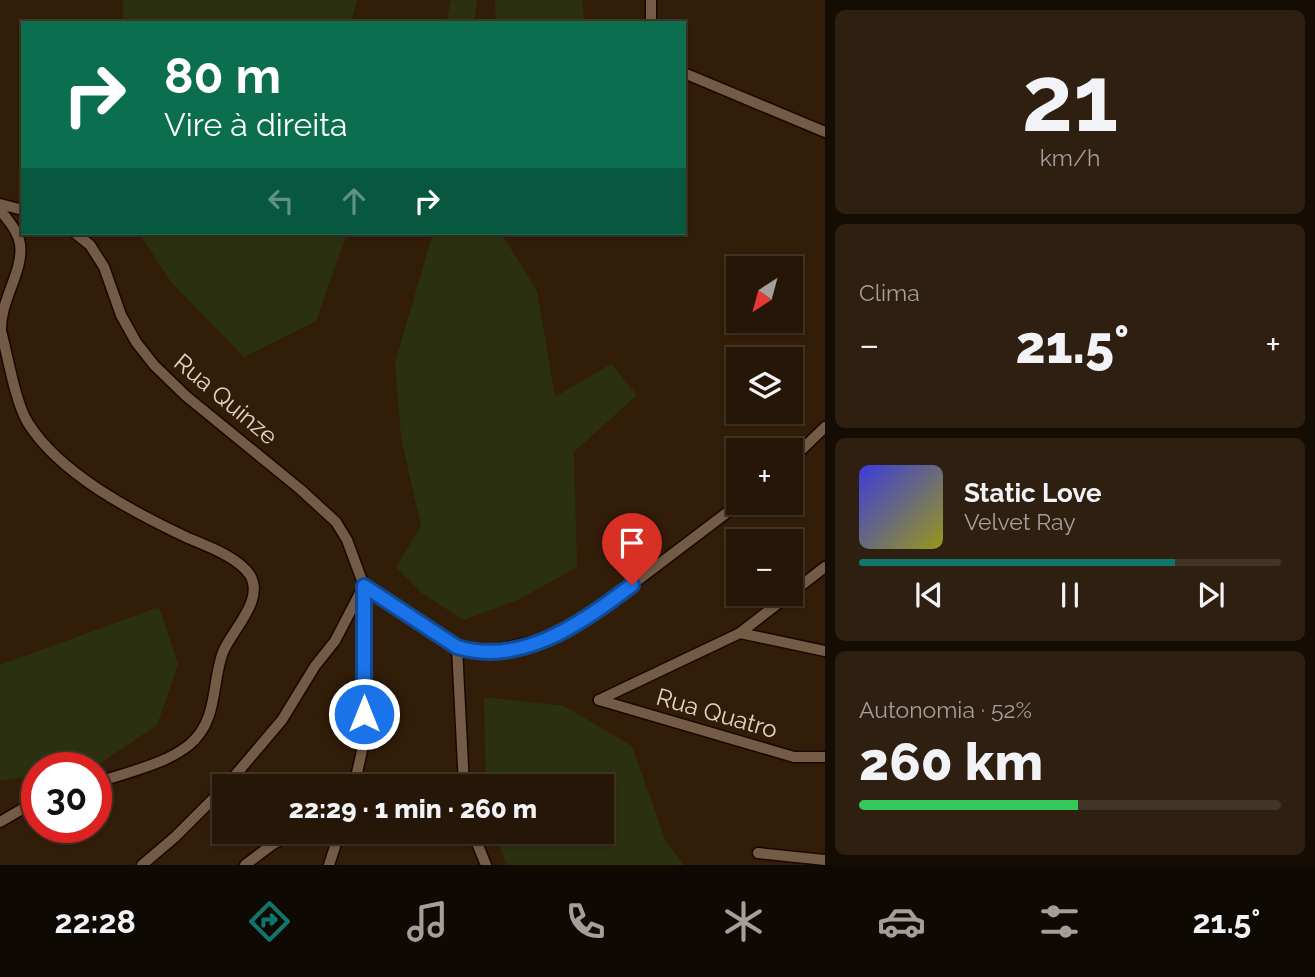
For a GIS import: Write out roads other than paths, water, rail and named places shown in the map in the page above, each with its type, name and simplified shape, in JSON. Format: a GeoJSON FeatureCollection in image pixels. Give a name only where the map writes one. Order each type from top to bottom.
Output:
{"type":"FeatureCollection","features":[{"type":"Feature","properties":{"kind":"street"},"geometry":{"type":"LineString","coordinates":[[650,0],[651,21]]}},
{"type":"Feature","properties":{"kind":"street"},"geometry":{"type":"LineString","coordinates":[[686,74],[825,132]]}},
{"type":"Feature","properties":{"kind":"street"},"geometry":{"type":"LineString","coordinates":[[0,204],[21,209]]}},
{"type":"Feature","properties":{"kind":"street"},"geometry":{"type":"LineString","coordinates":[[0,210],[15,229],[20,243],[20,261],[0,317],[18,398],[27,422],[46,446],[94,487],[236,562],[250,575],[254,588],[251,603],[224,651],[212,712],[203,731],[171,757],[112,777]]}},
{"type":"Feature","properties":{"kind":"street","name":"Rua Quinze"},"geometry":{"type":"LineString","coordinates":[[78,235],[90,245],[104,267],[121,315],[136,342],[154,365],[186,396],[300,489],[336,522],[347,540],[364,586]]}},
{"type":"Feature","properties":{"kind":"street"},"geometry":{"type":"LineString","coordinates":[[803,448],[825,427]]}},
{"type":"Feature","properties":{"kind":"street"},"geometry":{"type":"LineString","coordinates":[[364,586],[457,647],[473,652],[491,652],[554,637],[588,618],[726,513]]}},
{"type":"Feature","properties":{"kind":"street"},"geometry":{"type":"LineString","coordinates":[[740,633],[825,567]]}},
{"type":"Feature","properties":{"kind":"street"},"geometry":{"type":"LineString","coordinates":[[357,774],[364,742],[364,586]]}},
{"type":"Feature","properties":{"kind":"street"},"geometry":{"type":"LineString","coordinates":[[236,774],[282,720],[314,666],[335,641],[364,586]]}},
{"type":"Feature","properties":{"kind":"street"},"geometry":{"type":"LineString","coordinates":[[740,633],[825,652]]}},
{"type":"Feature","properties":{"kind":"street","name":"Rua Quatro"},"geometry":{"type":"LineString","coordinates":[[740,633],[599,700],[794,757],[825,757]]}},
{"type":"Feature","properties":{"kind":"street"},"geometry":{"type":"LineString","coordinates":[[457,647],[463,774]]}},
{"type":"Feature","properties":{"kind":"street"},"geometry":{"type":"LineString","coordinates":[[142,865],[212,800]]}},
{"type":"Feature","properties":{"kind":"street"},"geometry":{"type":"LineString","coordinates":[[0,822],[21,810]]}},
{"type":"Feature","properties":{"kind":"street"},"geometry":{"type":"LineString","coordinates":[[245,865],[273,844]]}},
{"type":"Feature","properties":{"kind":"street"},"geometry":{"type":"LineString","coordinates":[[329,865],[336,844]]}},
{"type":"Feature","properties":{"kind":"street"},"geometry":{"type":"LineString","coordinates":[[477,844],[486,865]]}},
{"type":"Feature","properties":{"kind":"street"},"geometry":{"type":"LineString","coordinates":[[758,853],[825,860]]}}]}
